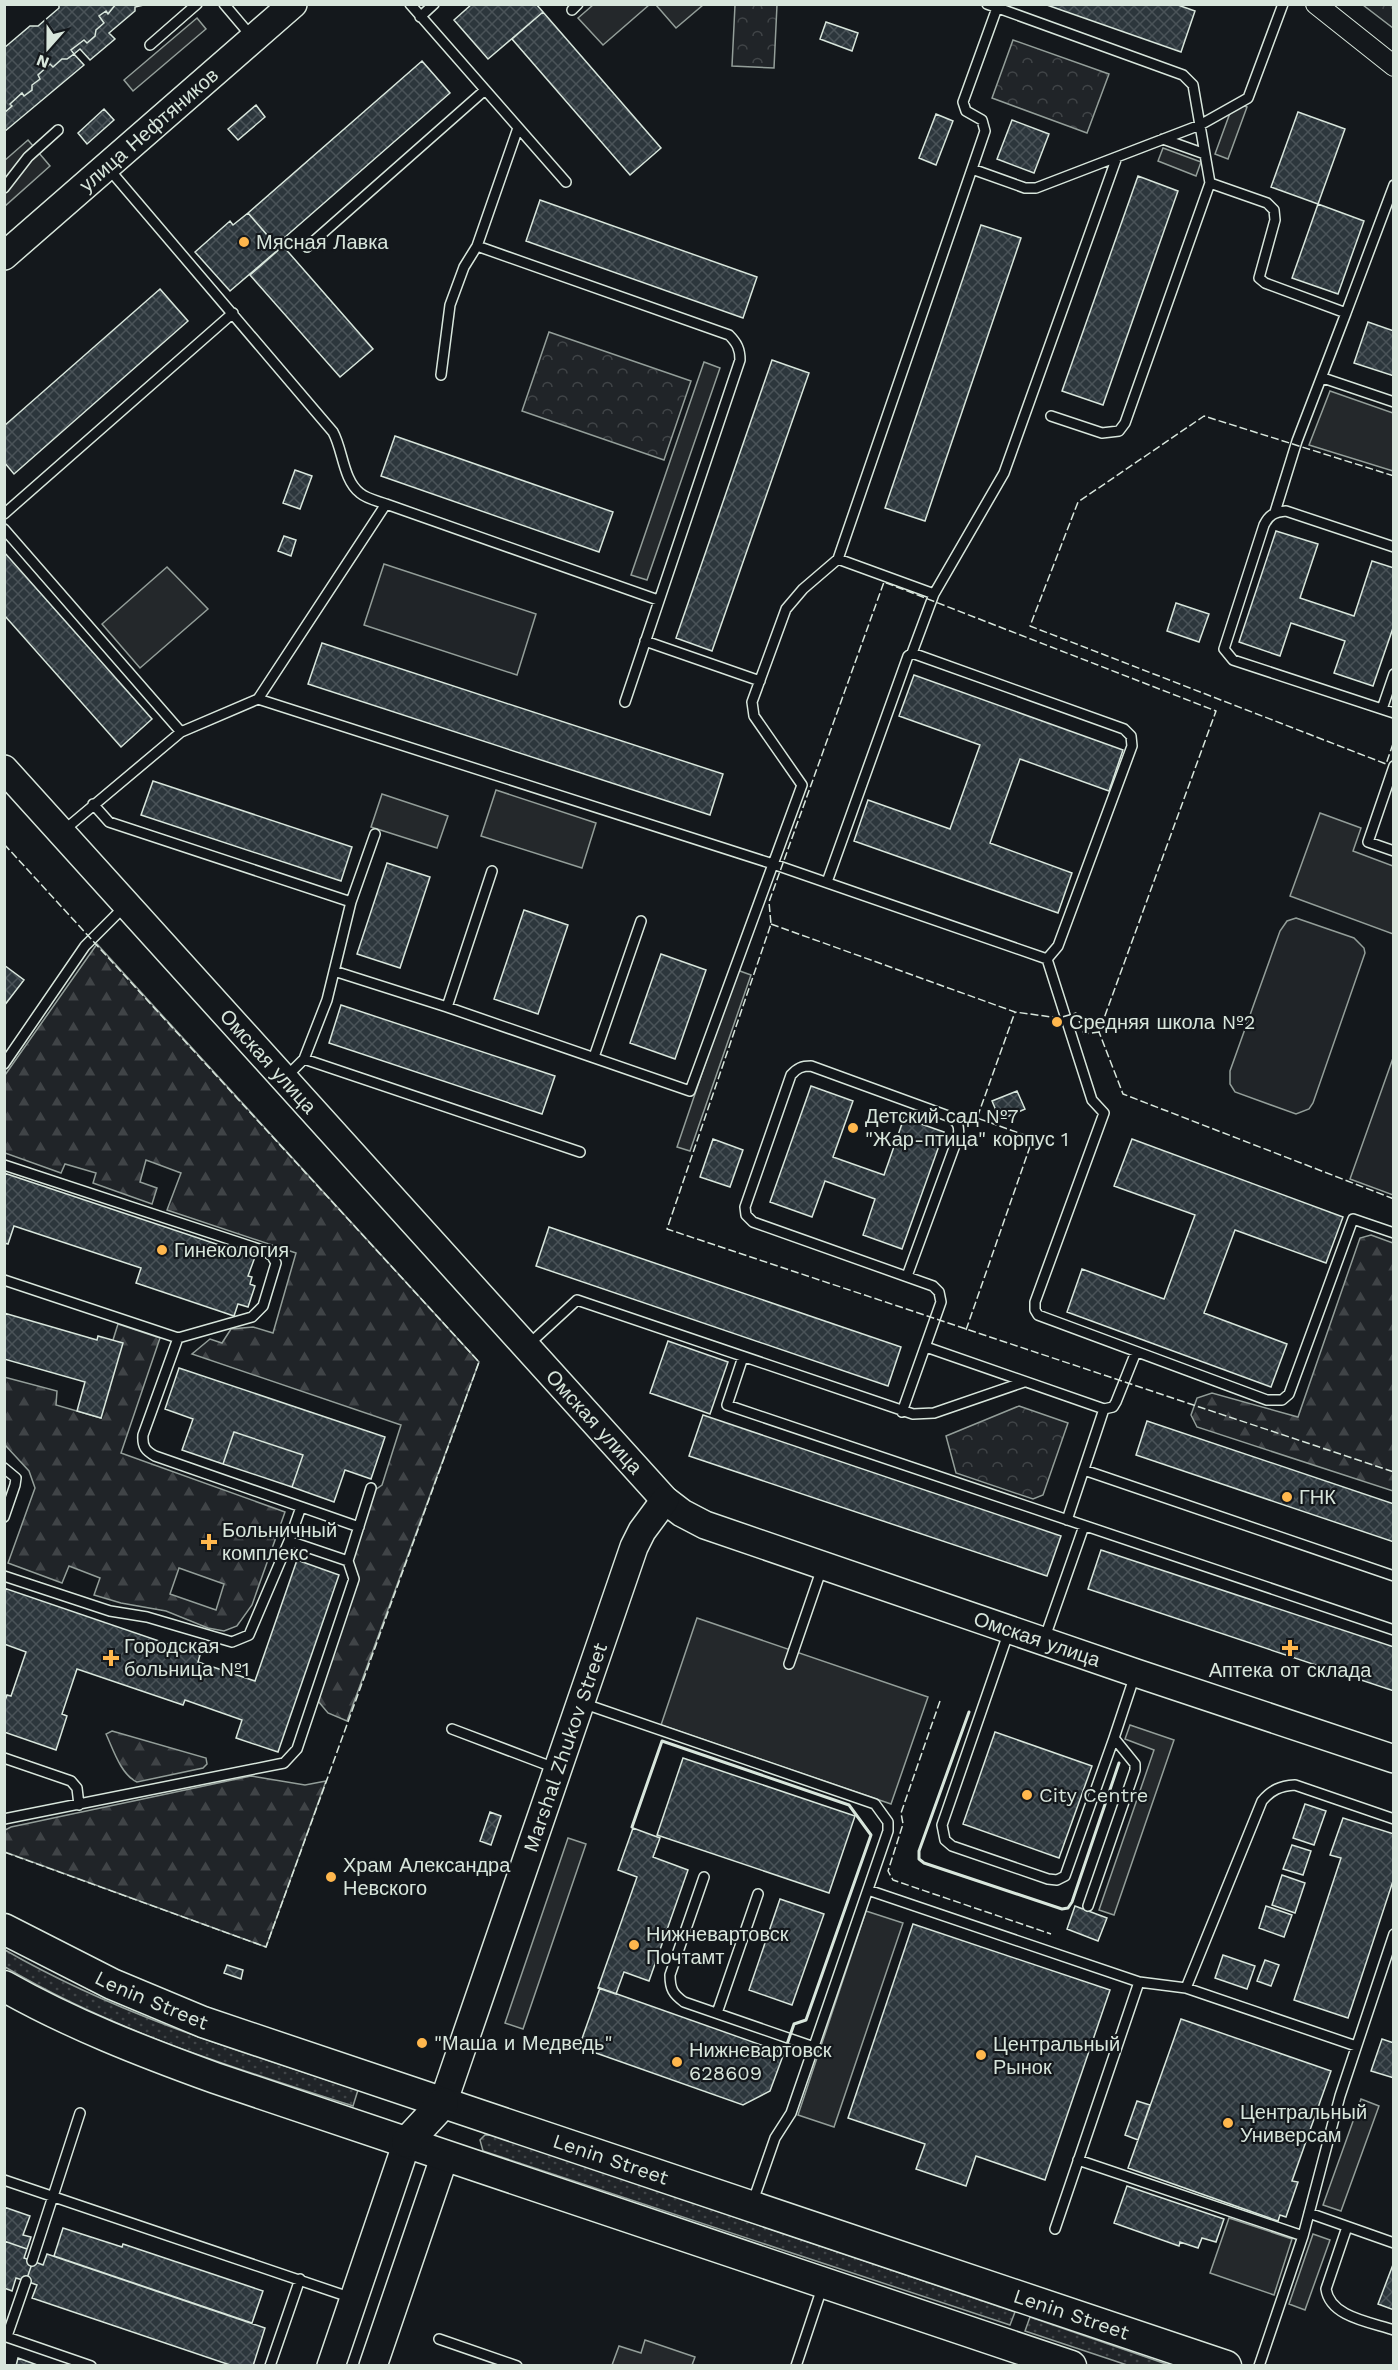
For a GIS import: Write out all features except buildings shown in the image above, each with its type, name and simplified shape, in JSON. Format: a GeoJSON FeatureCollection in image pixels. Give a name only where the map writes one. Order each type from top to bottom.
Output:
{"type":"FeatureCollection","features":[{"type":"Feature","properties":{"kind":"main road","name":"улица Нефтяников"},"geometry":{"type":"LineString","coordinates":[[4,256],[293,4]]}},
{"type":"Feature","properties":{"kind":"main road","name":"Омская улица"},"geometry":{"type":"LineString","coordinates":[[4,769],[665,1500],[682,1513],[705,1525],[1394,1759]]}},
{"type":"Feature","properties":{"kind":"main road","name":"Marshal Zhukov Street"},"geometry":{"type":"LineString","coordinates":[[443,2103],[634,1547],[642,1531],[665,1500]]}},
{"type":"Feature","properties":{"kind":"main road","name":"Lenin Street"},"geometry":{"type":"LineString","coordinates":[[4,1929],[57,1958],[158,2005],[1227,2366]]}},
{"type":"Feature","properties":{"kind":"main road"},"geometry":{"type":"LineString","coordinates":[[4,1986],[64,2018],[179,2065],[1071,2366]]}},
{"type":"Feature","properties":{"kind":"main road"},"geometry":{"type":"LineString","coordinates":[[331,2366],[407,2142],[443,2103]]}},
{"type":"Feature","properties":{"kind":"main road"},"geometry":{"type":"LineString","coordinates":[[373,2366],[445,2155],[443,2103]]}},
{"type":"Feature","properties":{"kind":"street"},"geometry":{"type":"LineString","coordinates":[[1316,4],[1394,66]]}},
{"type":"Feature","properties":{"kind":"lane"},"geometry":{"type":"LineString","coordinates":[[150,45],[197,4]]}},
{"type":"Feature","properties":{"kind":"lane"},"geometry":{"type":"LineString","coordinates":[[224,4],[254,39]]}},
{"type":"Feature","properties":{"kind":"lane"},"geometry":{"type":"LineString","coordinates":[[410,4],[566,182]]}},
{"type":"Feature","properties":{"kind":"lane"},"geometry":{"type":"LineString","coordinates":[[420,16],[434,4]]}},
{"type":"Feature","properties":{"kind":"lane"},"geometry":{"type":"LineString","coordinates":[[972,169],[1025,188],[1036,188],[1200,126],[1248,98],[1283,4]]}},
{"type":"Feature","properties":{"kind":"lane"},"geometry":{"type":"LineString","coordinates":[[334,971],[447,1007],[690,1091],[802,785],[754,716],[752,702],[786,609],[802,589],[838,559],[985,131],[982,120],[966,111],[963,102],[992,6],[1183,75],[1193,85],[1210,183],[1125,423],[1119,431],[1102,433],[1051,416]]}},
{"type":"Feature","properties":{"kind":"lane"},"geometry":{"type":"LineString","coordinates":[[307,247],[485,90]]}},
{"type":"Feature","properties":{"kind":"lane"},"geometry":{"type":"LineString","coordinates":[[441,375],[450,305],[464,267],[477,246],[518,128]]}},
{"type":"Feature","properties":{"kind":"lane"},"geometry":{"type":"LineString","coordinates":[[4,188],[28,156],[58,130]]}},
{"type":"Feature","properties":{"kind":"lane"},"geometry":{"type":"LineString","coordinates":[[1163,139],[1205,154]]}},
{"type":"Feature","properties":{"kind":"lane"},"geometry":{"type":"LineString","coordinates":[[827,882],[908,656],[912,653],[934,594],[1004,473],[1117,157]]}},
{"type":"Feature","properties":{"kind":"lane"},"geometry":{"type":"LineString","coordinates":[[107,166],[333,432],[340,445],[353,486],[361,495],[658,600]]}},
{"type":"Feature","properties":{"kind":"lane"},"geometry":{"type":"LineString","coordinates":[[1210,183],[1267,204],[1274,210],[1275,220],[1259,278],[1265,283],[1346,314]]}},
{"type":"Feature","properties":{"kind":"lane"},"geometry":{"type":"LineString","coordinates":[[1275,512],[1297,441],[1323,378],[1394,185]]}},
{"type":"Feature","properties":{"kind":"lane"},"geometry":{"type":"LineString","coordinates":[[477,246],[729,335],[736,342],[740,351],[740,360],[625,702]]}},
{"type":"Feature","properties":{"kind":"lane"},"geometry":{"type":"LineString","coordinates":[[4,514],[233,313]]}},
{"type":"Feature","properties":{"kind":"lane"},"geometry":{"type":"LineString","coordinates":[[1323,378],[1394,402]]}},
{"type":"Feature","properties":{"kind":"lane"},"geometry":{"type":"LineString","coordinates":[[61,832],[181,732],[258,699],[386,504]]}},
{"type":"Feature","properties":{"kind":"lane"},"geometry":{"type":"LineString","coordinates":[[1394,547],[1286,511],[1275,512],[1268,517],[1264,525],[1224,650],[1233,660],[1394,713]]}},
{"type":"Feature","properties":{"kind":"lane"},"geometry":{"type":"LineString","coordinates":[[4,529],[181,732]]}},
{"type":"Feature","properties":{"kind":"lane"},"geometry":{"type":"LineString","coordinates":[[838,559],[934,594]]}},
{"type":"Feature","properties":{"kind":"lane"},"geometry":{"type":"LineString","coordinates":[[645,641],[760,681]]}},
{"type":"Feature","properties":{"kind":"lane"},"geometry":{"type":"LineString","coordinates":[[912,653],[1124,729],[1131,736],[1132,746],[1058,946],[1047,959]]}},
{"type":"Feature","properties":{"kind":"lane"},"geometry":{"type":"LineString","coordinates":[[1382,709],[1394,674]]}},
{"type":"Feature","properties":{"kind":"lane"},"geometry":{"type":"LineString","coordinates":[[258,699],[773,864],[1047,959]]}},
{"type":"Feature","properties":{"kind":"lane"},"geometry":{"type":"LineString","coordinates":[[1394,766],[1368,842],[1394,851]]}},
{"type":"Feature","properties":{"kind":"lane"},"geometry":{"type":"LineString","coordinates":[[93,804],[109,822],[351,902]]}},
{"type":"Feature","properties":{"kind":"lane"},"geometry":{"type":"LineString","coordinates":[[285,1078],[304,1059],[327,1000],[351,902],[375,834]]}},
{"type":"Feature","properties":{"kind":"lane"},"geometry":{"type":"LineString","coordinates":[[447,1007],[492,871]]}},
{"type":"Feature","properties":{"kind":"lane"},"geometry":{"type":"LineString","coordinates":[[4,1064],[85,946],[127,905]]}},
{"type":"Feature","properties":{"kind":"lane"},"geometry":{"type":"LineString","coordinates":[[594,1058],[641,921]]}},
{"type":"Feature","properties":{"kind":"lane"},"geometry":{"type":"LineString","coordinates":[[1047,959],[1092,1100],[1104,1113],[1035,1302],[1035,1310],[1045,1318],[1267,1400],[1282,1400],[1289,1394],[1353,1219],[1394,1233]]}},
{"type":"Feature","properties":{"kind":"lane"},"geometry":{"type":"LineString","coordinates":[[304,1059],[580,1152]]}},
{"type":"Feature","properties":{"kind":"lane"},"geometry":{"type":"LineString","coordinates":[[902,1412],[926,1347],[941,1296],[933,1286],[753,1222],[746,1215],[745,1207],[791,1075],[796,1069],[811,1066],[948,1116],[956,1121],[959,1128],[958,1137],[907,1276]]}},
{"type":"Feature","properties":{"kind":"lane"},"geometry":{"type":"LineString","coordinates":[[4,1165],[265,1251],[276,1263],[263,1306],[259,1312],[252,1317],[178,1338],[4,1280]]}},
{"type":"Feature","properties":{"kind":"lane"},"geometry":{"type":"LineString","coordinates":[[527,1346],[577,1300],[902,1412],[934,1413],[1024,1382]]}},
{"type":"Feature","properties":{"kind":"lane"},"geometry":{"type":"LineString","coordinates":[[178,1338],[143,1436],[142,1445],[147,1451],[155,1456],[359,1527]]}},
{"type":"Feature","properties":{"kind":"lane"},"geometry":{"type":"LineString","coordinates":[[926,1347],[1104,1409],[1113,1407],[1116,1402],[1136,1352]]}},
{"type":"Feature","properties":{"kind":"lane"},"geometry":{"type":"LineString","coordinates":[[743,1357],[727,1405],[1394,1630]]}},
{"type":"Feature","properties":{"kind":"lane"},"geometry":{"type":"LineString","coordinates":[[1067,1521],[1104,1409]]}},
{"type":"Feature","properties":{"kind":"lane"},"geometry":{"type":"LineString","coordinates":[[4,1468],[16,1479],[4,1517]]}},
{"type":"Feature","properties":{"kind":"lane"},"geometry":{"type":"LineString","coordinates":[[1084,1470],[1394,1576]]}},
{"type":"Feature","properties":{"kind":"lane"},"geometry":{"type":"LineString","coordinates":[[4,1819],[284,1763],[291,1757],[297,1749],[354,1579],[348,1561],[372,1488]]}},
{"type":"Feature","properties":{"kind":"lane"},"geometry":{"type":"LineString","coordinates":[[4,1576],[110,1611],[147,1617],[232,1642],[249,1635],[301,1507]]}},
{"type":"Feature","properties":{"kind":"lane"},"geometry":{"type":"LineString","coordinates":[[1044,1641],[1084,1526]]}},
{"type":"Feature","properties":{"kind":"lane"},"geometry":{"type":"LineString","coordinates":[[289,1541],[348,1561]]}},
{"type":"Feature","properties":{"kind":"lane"},"geometry":{"type":"LineString","coordinates":[[789,1664],[823,1565]]}},
{"type":"Feature","properties":{"kind":"lane"},"geometry":{"type":"LineString","coordinates":[[1009,1630],[942,1825],[945,1840],[952,1846],[1048,1879],[1057,1880],[1065,1876],[1136,1673]]}},
{"type":"Feature","properties":{"kind":"lane"},"geometry":{"type":"LineString","coordinates":[[580,1703],[875,1804],[888,1822],[888,1831],[791,2113],[775,2138],[751,2206]]}},
{"type":"Feature","properties":{"kind":"lane"},"geometry":{"type":"LineString","coordinates":[[452,1729],[558,1769]]}},
{"type":"Feature","properties":{"kind":"lane"},"geometry":{"type":"LineString","coordinates":[[1088,1906],[1136,1770],[1135,1764],[1114,1738]]}},
{"type":"Feature","properties":{"kind":"lane"},"geometry":{"type":"LineString","coordinates":[[4,1758],[71,1781],[77,1788],[78,1805]]}},
{"type":"Feature","properties":{"kind":"lane"},"geometry":{"type":"LineString","coordinates":[[1186,1988],[1262,1801],[1269,1792],[1282,1786],[1295,1785],[1394,1819]]}},
{"type":"Feature","properties":{"kind":"lane"},"geometry":{"type":"LineString","coordinates":[[704,1877],[670,1975],[670,1987],[675,1996],[684,2002],[814,2047]]}},
{"type":"Feature","properties":{"kind":"lane"},"geometry":{"type":"LineString","coordinates":[[868,1890],[1139,1982],[1186,1988],[1356,2046]]}},
{"type":"Feature","properties":{"kind":"lane"},"geometry":{"type":"LineString","coordinates":[[717,2013],[758,1894]]}},
{"type":"Feature","properties":{"kind":"lane"},"geometry":{"type":"LineString","coordinates":[[1259,2366],[1303,2236],[1340,2096],[1394,1934]]}},
{"type":"Feature","properties":{"kind":"lane"},"geometry":{"type":"LineString","coordinates":[[1055,2229],[1139,1982]]}},
{"type":"Feature","properties":{"kind":"lane"},"geometry":{"type":"LineString","coordinates":[[32,2261],[80,2113]]}},
{"type":"Feature","properties":{"kind":"lane"},"geometry":{"type":"LineString","coordinates":[[1078,2160],[1303,2236]]}},
{"type":"Feature","properties":{"kind":"lane"},"geometry":{"type":"LineString","coordinates":[[4,2180],[354,2299]]}},
{"type":"Feature","properties":{"kind":"lane"},"geometry":{"type":"LineString","coordinates":[[1309,2213],[1394,2243]]}},
{"type":"Feature","properties":{"kind":"lane"},"geometry":{"type":"LineString","coordinates":[[1347,2226],[1326,2289],[1327,2299],[1342,2312],[1394,2330]]}},
{"type":"Feature","properties":{"kind":"lane"},"geometry":{"type":"LineString","coordinates":[[270,2366],[300,2279]]}},
{"type":"Feature","properties":{"kind":"lane"},"geometry":{"type":"LineString","coordinates":[[26,2281],[6,2336],[92,2366]]}},
{"type":"Feature","properties":{"kind":"lane"},"geometry":{"type":"LineString","coordinates":[[796,2366],[824,2283]]}},
{"type":"Feature","properties":{"kind":"lane"},"geometry":{"type":"LineString","coordinates":[[439,2339],[517,2366]]}},
{"type":"Feature","properties":{"kind":"green space"},"geometry":{"type":"Polygon","coordinates":[[[735,5],[777,5],[774,68],[732,66],[735,5]]]}},
{"type":"Feature","properties":{"kind":"green space"},"geometry":{"type":"Polygon","coordinates":[[[1363,5],[1393,5],[1393,28],[1363,5]]]}},
{"type":"Feature","properties":{"kind":"green space"},"geometry":{"type":"Polygon","coordinates":[[[1013,40],[1109,74],[1087,133],[992,98],[1013,40]]]}},
{"type":"Feature","properties":{"kind":"green space"},"geometry":{"type":"Polygon","coordinates":[[[549,332],[691,381],[664,460],[522,411],[549,332]]]}},
{"type":"Feature","properties":{"kind":"green space"},"geometry":{"type":"Polygon","coordinates":[[[384,564],[536,614],[517,675],[364,625],[384,564]]]}},
{"type":"Feature","properties":{"kind":"green space"},"geometry":{"type":"Polygon","coordinates":[[[1296,918],[1354,938],[1364,948],[1365,953],[1313,1103],[1309,1109],[1296,1114],[1235,1092],[1230,1084],[1230,1071],[1280,931],[1287,921],[1296,918]]]}},
{"type":"Feature","properties":{"kind":"green space"},"geometry":{"type":"Polygon","coordinates":[[[97,944],[479,1362],[347,1721],[328,1713],[318,1701],[319,1691],[358,1579],[352,1560],[375,1490],[382,1485],[401,1425],[192,1354],[210,1339],[222,1343],[231,1329],[253,1327],[273,1333],[296,1253],[167,1210],[181,1173],[146,1160],[140,1182],[157,1188],[152,1204],[93,1183],[96,1173],[65,1164],[61,1173],[5,1153],[5,1075],[97,944]]]}},
{"type":"Feature","properties":{"kind":"green space"},"geometry":{"type":"Polygon","coordinates":[[[1393,1058],[1393,1195],[1350,1179],[1393,1058]]]}},
{"type":"Feature","properties":{"kind":"green space"},"geometry":{"type":"Polygon","coordinates":[[[1371,1235],[1393,1243],[1393,1491],[1197,1427],[1191,1415],[1197,1398],[1212,1393],[1298,1417],[1360,1238],[1371,1235]]]}},
{"type":"Feature","properties":{"kind":"green space"},"geometry":{"type":"Polygon","coordinates":[[[118,1324],[160,1338],[121,1453],[285,1512],[252,1605],[237,1626],[224,1631],[208,1628],[166,1611],[121,1603],[94,1595],[100,1578],[69,1566],[62,1583],[8,1563],[35,1488],[29,1471],[5,1445],[4,1377],[57,1391],[56,1405],[101,1418],[113,1340],[118,1324]],[[179,1568],[170,1594],[216,1610],[224,1584],[179,1568]]]}},
{"type":"Feature","properties":{"kind":"green space"},"geometry":{"type":"Polygon","coordinates":[[[1019,1406],[1068,1423],[1043,1495],[1033,1499],[956,1473],[946,1436],[1019,1406]]]}},
{"type":"Feature","properties":{"kind":"green space"},"geometry":{"type":"Polygon","coordinates":[[[112,1731],[206,1758],[207,1764],[203,1768],[137,1782],[126,1774],[118,1761],[106,1734],[112,1731]]]}},
{"type":"Feature","properties":{"kind":"green space"},"geometry":{"type":"Polygon","coordinates":[[[251,1776],[305,1785],[326,1781],[266,1947],[5,1852],[5,1830],[11,1827],[251,1776]]]}},
{"type":"Feature","properties":{"kind":"green space"},"geometry":{"type":"Polygon","coordinates":[[[5,1950],[47,1973],[134,2012],[222,2045],[358,2090],[353,2106],[219,2062],[88,2010],[5,1967],[5,1950]]]}},
{"type":"Feature","properties":{"kind":"green space"},"geometry":{"type":"Polygon","coordinates":[[[485,2135],[493,2135],[1015,2312],[1010,2325],[483,2151],[480,2140],[485,2135]]]}},
{"type":"Feature","properties":{"kind":"green space"},"geometry":{"type":"Polygon","coordinates":[[[1030,2317],[1169,2365],[1127,2365],[1025,2331],[1030,2317]]]}},
{"type":"Feature","properties":{"kind":"shaded area"},"geometry":{"type":"Polygon","coordinates":[[[593,5],[649,5],[603,45],[578,18],[593,5]]]}},
{"type":"Feature","properties":{"kind":"shaded area"},"geometry":{"type":"Polygon","coordinates":[[[656,5],[703,5],[676,28],[656,5]]]}},
{"type":"Feature","properties":{"kind":"shaded area"},"geometry":{"type":"Polygon","coordinates":[[[197,18],[206,29],[133,91],[124,80],[197,18]]]}},
{"type":"Feature","properties":{"kind":"shaded area"},"geometry":{"type":"Polygon","coordinates":[[[1234,102],[1247,107],[1228,159],[1215,154],[1234,102]]]}},
{"type":"Feature","properties":{"kind":"shaded area"},"geometry":{"type":"Polygon","coordinates":[[[28,140],[50,166],[5,206],[4,161],[28,140]]]}},
{"type":"Feature","properties":{"kind":"shaded area"},"geometry":{"type":"Polygon","coordinates":[[[1163,148],[1201,162],[1196,176],[1158,161],[1163,148]]]}},
{"type":"Feature","properties":{"kind":"shaded area"},"geometry":{"type":"Polygon","coordinates":[[[704,362],[720,368],[647,580],[631,575],[704,362]]]}},
{"type":"Feature","properties":{"kind":"shaded area"},"geometry":{"type":"Polygon","coordinates":[[[1330,391],[1393,413],[1393,471],[1309,445],[1330,391]]]}},
{"type":"Feature","properties":{"kind":"shaded area"},"geometry":{"type":"Polygon","coordinates":[[[167,567],[208,609],[140,668],[102,624],[167,567]]]}},
{"type":"Feature","properties":{"kind":"shaded area"},"geometry":{"type":"Polygon","coordinates":[[[496,790],[596,823],[582,868],[481,836],[496,790]]]}},
{"type":"Feature","properties":{"kind":"shaded area"},"geometry":{"type":"Polygon","coordinates":[[[382,794],[448,816],[437,848],[371,827],[382,794]]]}},
{"type":"Feature","properties":{"kind":"shaded area"},"geometry":{"type":"Polygon","coordinates":[[[1320,813],[1361,828],[1353,851],[1393,866],[1393,934],[1290,896],[1320,813]]]}},
{"type":"Feature","properties":{"kind":"shaded area"},"geometry":{"type":"Polygon","coordinates":[[[737,970],[751,975],[690,1151],[677,1147],[737,970]]]}},
{"type":"Feature","properties":{"kind":"shaded area"},"geometry":{"type":"Polygon","coordinates":[[[697,1618],[928,1697],[891,1804],[661,1725],[697,1618]]]}},
{"type":"Feature","properties":{"kind":"shaded area"},"geometry":{"type":"Polygon","coordinates":[[[1130,1725],[1174,1740],[1114,1915],[1099,1910],[1154,1750],[1125,1739],[1130,1725]]]}},
{"type":"Feature","properties":{"kind":"shaded area"},"geometry":{"type":"Polygon","coordinates":[[[568,1838],[586,1844],[523,2029],[505,2023],[568,1838]]]}},
{"type":"Feature","properties":{"kind":"shaded area"},"geometry":{"type":"Polygon","coordinates":[[[866,1911],[903,1923],[834,2127],[798,2115],[866,1911]]]}},
{"type":"Feature","properties":{"kind":"shaded area"},"geometry":{"type":"Polygon","coordinates":[[[1361,2099],[1379,2106],[1341,2211],[1323,2205],[1361,2099]]]}},
{"type":"Feature","properties":{"kind":"shaded area"},"geometry":{"type":"Polygon","coordinates":[[[1229,2218],[1292,2239],[1274,2295],[1210,2273],[1229,2218]]]}},
{"type":"Feature","properties":{"kind":"shaded area"},"geometry":{"type":"Polygon","coordinates":[[[1313,2234],[1330,2240],[1305,2310],[1289,2304],[1313,2234]]]}},
{"type":"Feature","properties":{"kind":"shaded area"},"geometry":{"type":"Polygon","coordinates":[[[645,2340],[695,2357],[692,2365],[612,2365],[619,2346],[641,2353],[645,2340]]]}},
{"type":"Feature","properties":{"kind":"fence"},"geometry":{"type":"LineString","coordinates":[[1394,476],[1204,416],[1078,502],[1030,626],[1386,764],[1394,741]]}},
{"type":"Feature","properties":{"kind":"fence"},"geometry":{"type":"LineString","coordinates":[[1394,1199],[1123,1094],[1099,1032],[1216,711],[884,582],[769,902],[771,924],[667,1229],[1394,1472]]}},
{"type":"Feature","properties":{"kind":"fence"},"geometry":{"type":"LineString","coordinates":[[4,844],[479,1362],[266,1947],[4,1852]]}},
{"type":"Feature","properties":{"kind":"fence"},"geometry":{"type":"LineString","coordinates":[[771,924],[1015,1012],[1059,1018],[1076,1013],[1084,1034],[1099,1032]]}},
{"type":"Feature","properties":{"kind":"fence"},"geometry":{"type":"LineString","coordinates":[[966,1330],[1033,1138],[977,1118],[1015,1012]]}},
{"type":"Feature","properties":{"kind":"fence"},"geometry":{"type":"LineString","coordinates":[[940,1701],[901,1813],[903,1824],[888,1871],[893,1880],[1051,1934]]}},
{"type":"Feature","properties":{"kind":"wall"},"geometry":{"type":"LineString","coordinates":[[969,1712],[919,1851],[919,1859],[924,1863],[1062,1909],[1068,1908],[1119,1763]]}},
{"type":"Feature","properties":{"kind":"wall"},"geometry":{"type":"LineString","coordinates":[[632,1827],[662,1741],[849,1805],[871,1835],[806,2020],[794,2024],[784,2053]]}},
{"type":"Feature","properties":{"kind":"place","name":"Мясная Лавка"},"geometry":{"type":"Point","coordinates":[244,242]}},
{"type":"Feature","properties":{"kind":"place","name":"Средняя школа №2"},"geometry":{"type":"Point","coordinates":[1057,1022]}},
{"type":"Feature","properties":{"kind":"place","name":"Детский сад №7 \"Жар-птица\" корпус 1"},"geometry":{"type":"Point","coordinates":[853,1128]}},
{"type":"Feature","properties":{"kind":"place","name":"Гинекология"},"geometry":{"type":"Point","coordinates":[162,1250]}},
{"type":"Feature","properties":{"kind":"place","name":"ГНК"},"geometry":{"type":"Point","coordinates":[1287,1497]}},
{"type":"Feature","properties":{"kind":"place","name":"Больничный комплекс"},"geometry":{"type":"Point","coordinates":[209,1542]}},
{"type":"Feature","properties":{"kind":"place","name":"Аптека от склада"},"geometry":{"type":"Point","coordinates":[1290,1648]}},
{"type":"Feature","properties":{"kind":"place","name":"Городская больница №1"},"geometry":{"type":"Point","coordinates":[111,1658]}},
{"type":"Feature","properties":{"kind":"place","name":"City Centre"},"geometry":{"type":"Point","coordinates":[1027,1795]}},
{"type":"Feature","properties":{"kind":"place","name":"Храм Александра Невского"},"geometry":{"type":"Point","coordinates":[331,1877]}},
{"type":"Feature","properties":{"kind":"place","name":"Нижневартовск Почтамт"},"geometry":{"type":"Point","coordinates":[634,1945]}},
{"type":"Feature","properties":{"kind":"place","name":"\"Маша и Медведь\""},"geometry":{"type":"Point","coordinates":[422,2043]}},
{"type":"Feature","properties":{"kind":"place","name":"Центральный Рынок"},"geometry":{"type":"Point","coordinates":[981,2055]}},
{"type":"Feature","properties":{"kind":"place","name":"Нижневартовск 628609"},"geometry":{"type":"Point","coordinates":[677,2062]}},
{"type":"Feature","properties":{"kind":"place","name":"Центральный Универсам"},"geometry":{"type":"Point","coordinates":[1228,2123]}}]}
